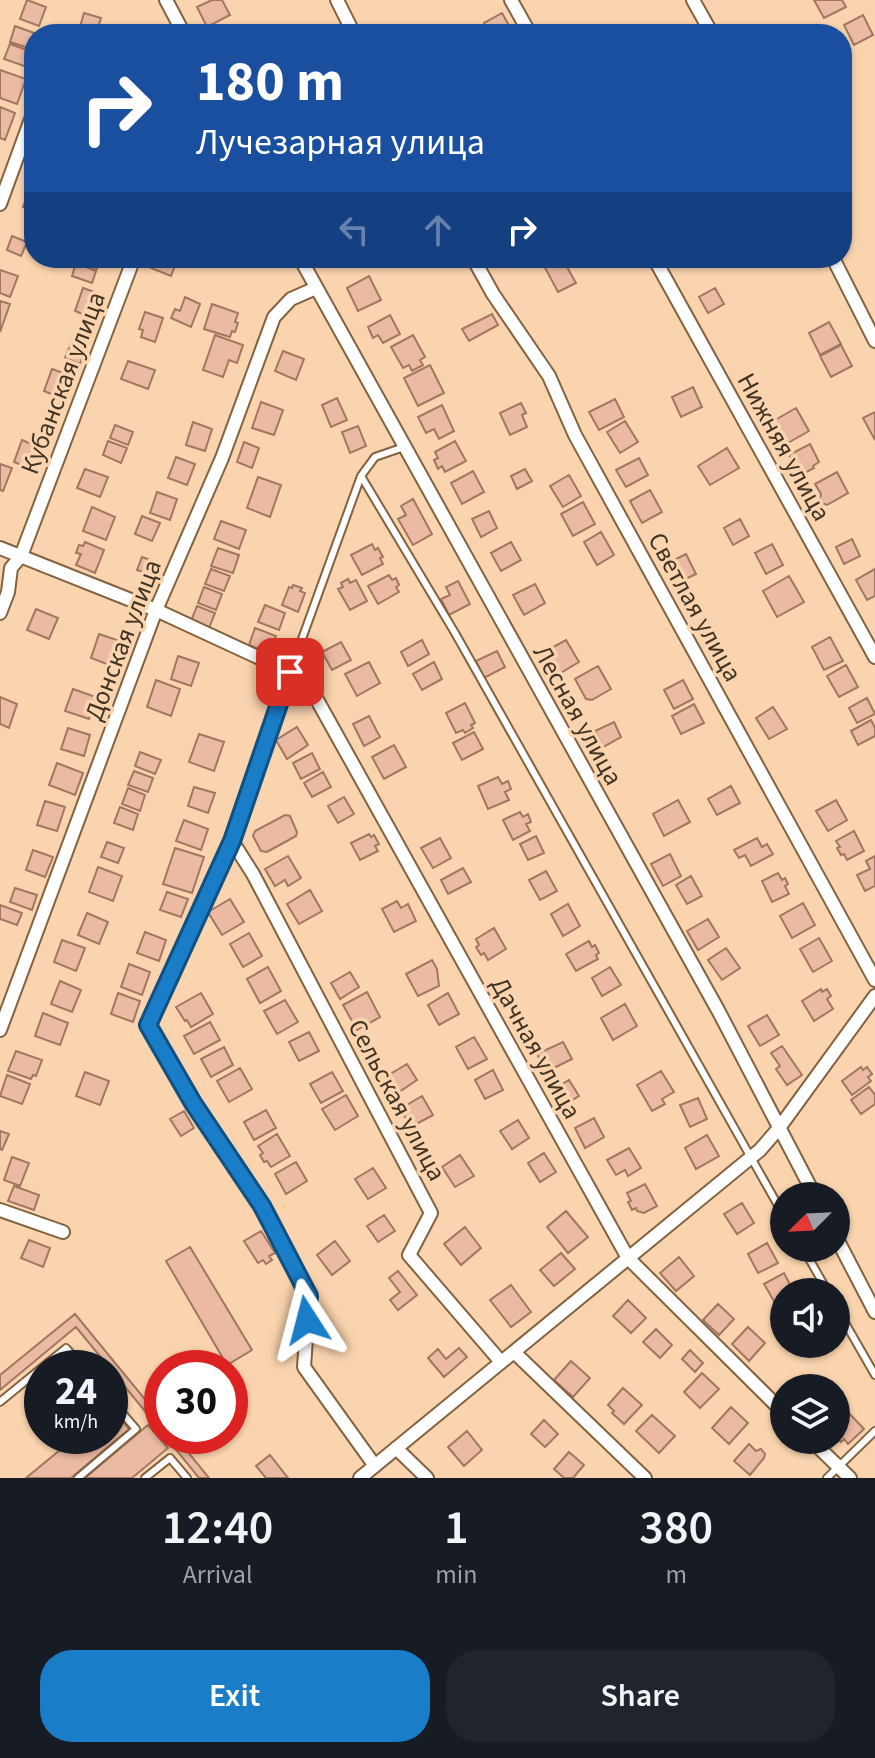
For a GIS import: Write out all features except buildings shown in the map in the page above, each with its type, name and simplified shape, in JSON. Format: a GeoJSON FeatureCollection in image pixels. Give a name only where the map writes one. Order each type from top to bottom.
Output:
{"type":"FeatureCollection","features":[{"type":"Feature","properties":{"kind":"street"},"geometry":{"type":"LineString","coordinates":[[166,0],[179,24]]}},
{"type":"Feature","properties":{"kind":"street"},"geometry":{"type":"LineString","coordinates":[[337,0],[349,24]]}},
{"type":"Feature","properties":{"kind":"street"},"geometry":{"type":"LineString","coordinates":[[511,0],[524,24]]}},
{"type":"Feature","properties":{"kind":"street"},"geometry":{"type":"LineString","coordinates":[[693,0],[706,24]]}},
{"type":"Feature","properties":{"kind":"street"},"geometry":{"type":"LineString","coordinates":[[0,204],[24,138]]}},
{"type":"Feature","properties":{"kind":"street","name":"Кубанская улица"},"geometry":{"type":"LineString","coordinates":[[0,613],[8,592],[11,568],[21,556],[130,268]]}},
{"type":"Feature","properties":{"kind":"street","name":"Лесная улица"},"geometry":{"type":"LineString","coordinates":[[305,268],[719,1012],[808,1182]]}},
{"type":"Feature","properties":{"kind":"street","name":"Светлая улица"},"geometry":{"type":"LineString","coordinates":[[479,268],[549,376],[575,435],[875,980]]}},
{"type":"Feature","properties":{"kind":"street","name":"Нижняя улица"},"geometry":{"type":"LineString","coordinates":[[660,268],[875,657]]}},
{"type":"Feature","properties":{"kind":"street"},"geometry":{"type":"LineString","coordinates":[[838,268],[875,341]]}},
{"type":"Feature","properties":{"kind":"street","name":"Донская улица"},"geometry":{"type":"LineString","coordinates":[[0,1030],[156,610],[222,458],[274,317],[291,299],[316,288]]}},
{"type":"Feature","properties":{"kind":"street"},"geometry":{"type":"LineString","coordinates":[[0,548],[156,610],[290,672],[232,841],[148,1025],[193,1103],[262,1206],[309,1296],[304,1367],[375,1466]]}},
{"type":"Feature","properties":{"kind":"street","name":"Дачная улица"},"geometry":{"type":"LineString","coordinates":[[290,672],[311,689],[628,1258],[770,1399]]}},
{"type":"Feature","properties":{"kind":"street","name":"Сельская улица"},"geometry":{"type":"LineString","coordinates":[[232,841],[253,874],[431,1213],[409,1255],[501,1362]]}},
{"type":"Feature","properties":{"kind":"street"},"geometry":{"type":"LineString","coordinates":[[360,1478],[760,1150],[875,996]]}},
{"type":"Feature","properties":{"kind":"street"},"geometry":{"type":"LineString","coordinates":[[864,1013],[875,1024]]}},
{"type":"Feature","properties":{"kind":"street"},"geometry":{"type":"LineString","coordinates":[[0,1210],[63,1232]]}},
{"type":"Feature","properties":{"kind":"street"},"geometry":{"type":"LineString","coordinates":[[849,1262],[875,1312]]}},
{"type":"Feature","properties":{"kind":"street"},"geometry":{"type":"LineString","coordinates":[[514,1352],[645,1478]]}},
{"type":"Feature","properties":{"kind":"street"},"geometry":{"type":"LineString","coordinates":[[396,1448],[427,1478]]}},
{"type":"Feature","properties":{"kind":"street"},"geometry":{"type":"LineString","coordinates":[[825,1454],[850,1478]]}},
{"type":"Feature","properties":{"kind":"lane"},"geometry":{"type":"LineString","coordinates":[[290,672],[361,476],[375,457],[404,447]]}},
{"type":"Feature","properties":{"kind":"lane"},"geometry":{"type":"LineString","coordinates":[[361,476],[455,633],[770,1191]]}},
{"type":"Feature","properties":{"kind":"lane"},"geometry":{"type":"LineString","coordinates":[[850,1331],[875,1375]]}},
{"type":"Feature","properties":{"kind":"lane"},"geometry":{"type":"LineString","coordinates":[[0,1402],[24,1382]]}},
{"type":"Feature","properties":{"kind":"lane"},"geometry":{"type":"LineString","coordinates":[[128,1420],[136,1429],[128,1436]]}},
{"type":"Feature","properties":{"kind":"lane"},"geometry":{"type":"LineString","coordinates":[[827,1478],[875,1431]]}},
{"type":"Feature","properties":{"kind":"lane"},"geometry":{"type":"LineString","coordinates":[[78,1478],[106,1454]]}},
{"type":"Feature","properties":{"kind":"lane"},"geometry":{"type":"LineString","coordinates":[[145,1478],[170,1458],[187,1478]]}},
{"type":"Feature","properties":{"kind":"route"},"geometry":{"type":"LineString","coordinates":[[290,672],[232,841],[148,1025],[193,1103],[262,1206],[309,1296],[307,1320]]}}]}
